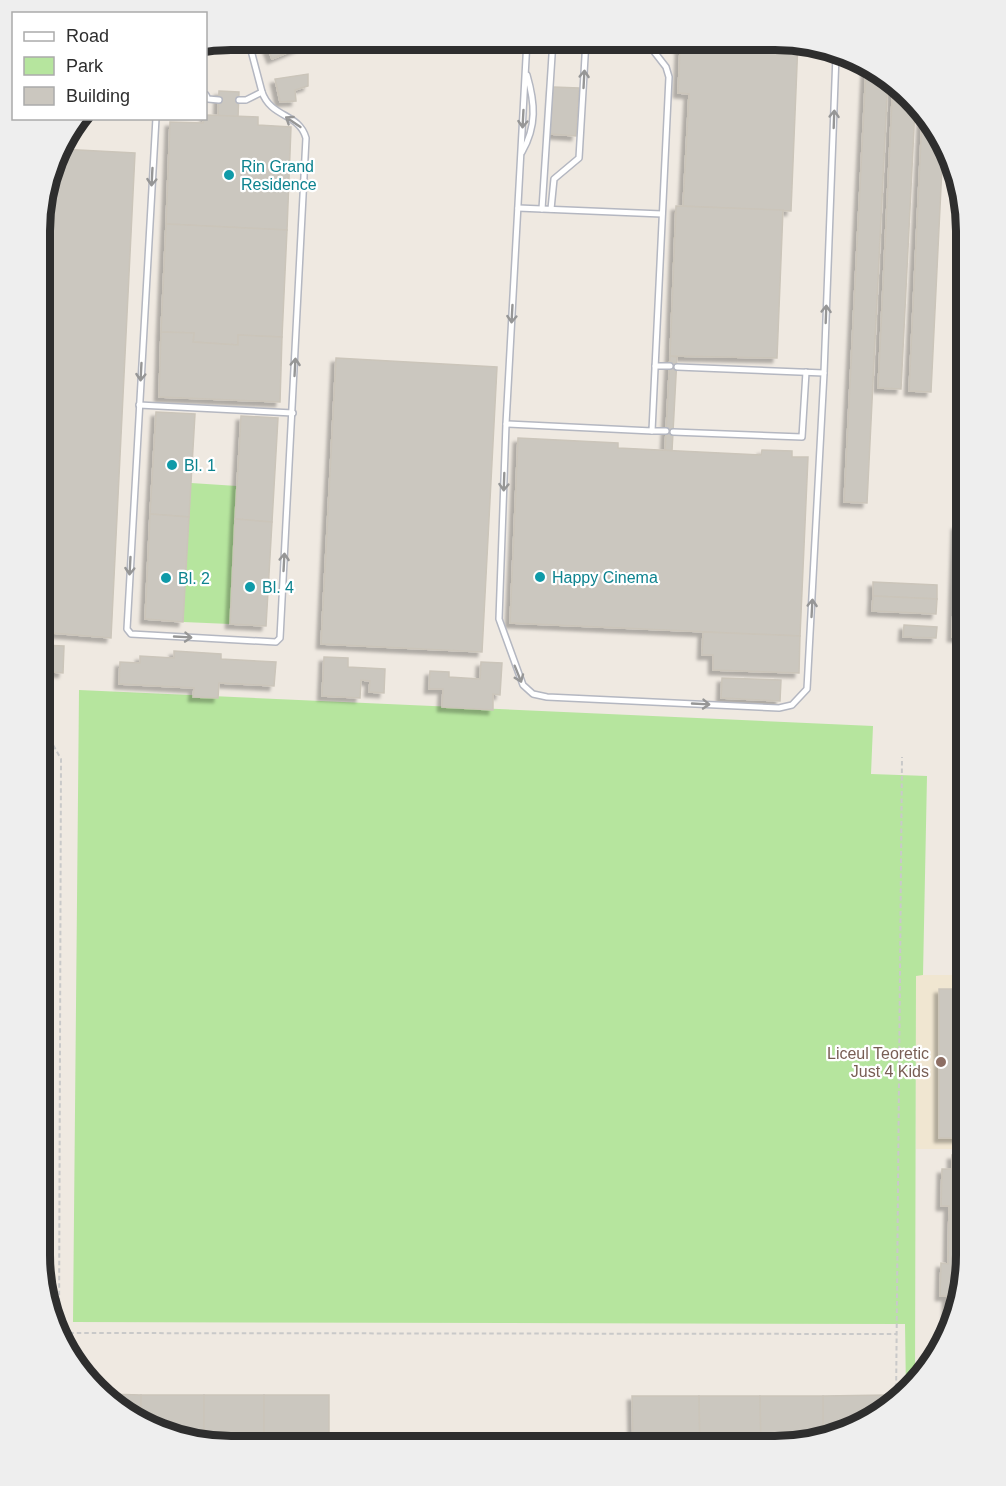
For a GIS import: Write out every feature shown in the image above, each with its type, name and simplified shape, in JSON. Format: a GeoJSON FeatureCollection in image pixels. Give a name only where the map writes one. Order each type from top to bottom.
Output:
{"type":"FeatureCollection","features":[{"type":"Feature","properties":{"kind":"lane"},"geometry":{"type":"LineString","coordinates":[[156,120],[127,629],[131,634],[276,642],[280,638],[306,138],[297,122],[270,107],[261,92],[251,50]]}},
{"type":"Feature","properties":{"kind":"lane"},"geometry":{"type":"LineString","coordinates":[[527,50],[506,424],[499,619],[523,686],[533,694],[547,698],[784,707],[802,696],[809,683],[836,60]]}},
{"type":"Feature","properties":{"kind":"lane"},"geometry":{"type":"LineString","coordinates":[[542,209],[552,50]]}},
{"type":"Feature","properties":{"kind":"lane"},"geometry":{"type":"LineString","coordinates":[[550,209],[555,179],[579,158],[585,50]]}},
{"type":"Feature","properties":{"kind":"lane"},"geometry":{"type":"LineString","coordinates":[[652,431],[669,77],[666,67],[653,50]]}},
{"type":"Feature","properties":{"kind":"lane"},"geometry":{"type":"LineString","coordinates":[[521,154],[533,130],[533,93],[526,70]]}},
{"type":"Feature","properties":{"kind":"lane"},"geometry":{"type":"LineString","coordinates":[[239,100],[246,100],[261,92]]}},
{"type":"Feature","properties":{"kind":"lane"},"geometry":{"type":"LineString","coordinates":[[207,98],[219,100]]}},
{"type":"Feature","properties":{"kind":"lane"},"geometry":{"type":"LineString","coordinates":[[518,208],[662,214]]}},
{"type":"Feature","properties":{"kind":"lane"},"geometry":{"type":"LineString","coordinates":[[655,366],[824,373]]}},
{"type":"Feature","properties":{"kind":"lane"},"geometry":{"type":"LineString","coordinates":[[506,424],[802,437],[806,372]]}},
{"type":"Feature","properties":{"kind":"lane"},"geometry":{"type":"LineString","coordinates":[[139,405],[293,413]]}},
{"type":"Feature","properties":{"kind":"path"},"geometry":{"type":"LineString","coordinates":[[50,742],[61,759],[59,1312]]}},
{"type":"Feature","properties":{"kind":"path"},"geometry":{"type":"LineString","coordinates":[[896,1390],[903,757]]}},
{"type":"Feature","properties":{"kind":"path"},"geometry":{"type":"LineString","coordinates":[[67,1333],[896,1334]]}},
{"type":"Feature","properties":{"kind":"shaded area","name":"Liceul Teoretic Just 4 Kids"},"geometry":{"type":"Polygon","coordinates":[[[916,975],[956,975],[956,1149],[916,1149],[916,975]]]}},
{"type":"Feature","properties":{"kind":"green space"},"geometry":{"type":"Polygon","coordinates":[[[191,483],[237,486],[230,624],[183,622],[191,483]]]}},
{"type":"Feature","properties":{"kind":"green space"},"geometry":{"type":"Polygon","coordinates":[[[79,690],[873,726],[871,774],[927,776],[923,975],[916,976],[915,1370],[906,1380],[905,1324],[73,1322],[79,690]]]}},
{"type":"Feature","properties":{"kind":"building"},"geometry":{"type":"Polygon","coordinates":[[[268,50],[294,50],[272,59],[268,50]]]}},
{"type":"Feature","properties":{"kind":"building"},"geometry":{"type":"Polygon","coordinates":[[[680,50],[798,51],[791,211],[683,206],[689,94],[678,93],[680,50]]]}},
{"type":"Feature","properties":{"kind":"building"},"geometry":{"type":"Polygon","coordinates":[[[308,74],[308,86],[295,90],[296,101],[280,102],[275,79],[308,74]]]}},
{"type":"Feature","properties":{"kind":"building"},"geometry":{"type":"Polygon","coordinates":[[[866,74],[887,88],[867,503],[844,502],[866,74]]]}},
{"type":"Feature","properties":{"kind":"building"},"geometry":{"type":"Polygon","coordinates":[[[553,87],[579,88],[576,136],[550,134],[553,87]]]}},
{"type":"Feature","properties":{"kind":"building"},"geometry":{"type":"Polygon","coordinates":[[[219,91],[239,92],[238,117],[218,116],[219,91]]]}},
{"type":"Feature","properties":{"kind":"building"},"geometry":{"type":"Polygon","coordinates":[[[892,93],[915,115],[901,389],[878,388],[892,93]]]}},
{"type":"Feature","properties":{"kind":"building","name":"Rin Grand Residence"},"geometry":{"type":"Polygon","coordinates":[[[207,115],[258,117],[258,125],[291,127],[287,230],[166,224],[170,122],[203,123],[207,120],[207,115]]]}},
{"type":"Feature","properties":{"kind":"building"},"geometry":{"type":"Polygon","coordinates":[[[922,124],[942,160],[931,392],[909,391],[922,124]]]}},
{"type":"Feature","properties":{"kind":"building"},"geometry":{"type":"Polygon","coordinates":[[[69,149],[135,153],[111,638],[50,633],[50,281],[55,191],[63,161],[69,149]]]}},
{"type":"Feature","properties":{"kind":"building"},"geometry":{"type":"Polygon","coordinates":[[[55,189],[50,287],[51,207],[55,189]]]}},
{"type":"Feature","properties":{"kind":"building"},"geometry":{"type":"Polygon","coordinates":[[[676,206],[783,210],[777,358],[670,356],[676,206]]]}},
{"type":"Feature","properties":{"kind":"building","name":"Rin Grand Residence"},"geometry":{"type":"Polygon","coordinates":[[[166,224],[287,230],[282,337],[238,335],[238,345],[193,342],[194,333],[161,332],[166,224]]]}},
{"type":"Feature","properties":{"kind":"building"},"geometry":{"type":"Polygon","coordinates":[[[161,332],[194,333],[193,342],[238,345],[238,335],[282,337],[280,402],[159,397],[161,332]]]}},
{"type":"Feature","properties":{"kind":"building"},"geometry":{"type":"Polygon","coordinates":[[[670,356],[677,357],[672,451],[665,450],[670,356]]]}},
{"type":"Feature","properties":{"kind":"building"},"geometry":{"type":"Polygon","coordinates":[[[336,358],[497,367],[482,652],[321,644],[336,358]]]}},
{"type":"Feature","properties":{"kind":"building","name":"Bl. 1"},"geometry":{"type":"Polygon","coordinates":[[[156,412],[195,414],[189,517],[150,514],[156,412]]]}},
{"type":"Feature","properties":{"kind":"building"},"geometry":{"type":"Polygon","coordinates":[[[241,416],[278,418],[272,522],[235,519],[241,416]]]}},
{"type":"Feature","properties":{"kind":"building"},"geometry":{"type":"Polygon","coordinates":[[[518,438],[618,443],[618,448],[761,455],[762,450],[792,451],[792,457],[808,457],[800,636],[510,623],[518,438]]]}},
{"type":"Feature","properties":{"kind":"building","name":"Bl. 2"},"geometry":{"type":"Polygon","coordinates":[[[150,514],[189,517],[183,622],[145,619],[150,514]]]}},
{"type":"Feature","properties":{"kind":"building","name":"Bl. 4"},"geometry":{"type":"Polygon","coordinates":[[[235,519],[272,522],[266,626],[230,624],[235,519]]]}},
{"type":"Feature","properties":{"kind":"building"},"geometry":{"type":"Polygon","coordinates":[[[956,525],[957,637],[952,637],[956,525]]]}},
{"type":"Feature","properties":{"kind":"building"},"geometry":{"type":"Polygon","coordinates":[[[873,582],[937,585],[937,599],[873,596],[873,582]]]}},
{"type":"Feature","properties":{"kind":"building"},"geometry":{"type":"Polygon","coordinates":[[[873,596],[937,599],[936,614],[872,611],[873,596]]]}},
{"type":"Feature","properties":{"kind":"building"},"geometry":{"type":"Polygon","coordinates":[[[904,625],[937,627],[936,638],[903,637],[904,625]]]}},
{"type":"Feature","properties":{"kind":"building"},"geometry":{"type":"Polygon","coordinates":[[[703,632],[800,636],[799,673],[713,670],[713,655],[702,655],[703,632]]]}},
{"type":"Feature","properties":{"kind":"building"},"geometry":{"type":"Polygon","coordinates":[[[50,645],[64,646],[63,673],[52,672],[52,689],[50,689],[50,645]]]}},
{"type":"Feature","properties":{"kind":"building"},"geometry":{"type":"Polygon","coordinates":[[[174,651],[221,654],[221,659],[276,662],[274,686],[219,683],[218,698],[193,697],[194,688],[119,684],[120,662],[140,663],[140,656],[174,658],[174,651]]]}},
{"type":"Feature","properties":{"kind":"building"},"geometry":{"type":"Polygon","coordinates":[[[324,657],[348,658],[348,667],[385,669],[384,693],[369,692],[370,681],[361,680],[360,698],[322,696],[324,657]]]}},
{"type":"Feature","properties":{"kind":"building"},"geometry":{"type":"Polygon","coordinates":[[[481,662],[502,663],[500,695],[493,694],[493,710],[442,707],[443,689],[429,689],[430,671],[449,672],[449,677],[480,679],[481,662]]]}},
{"type":"Feature","properties":{"kind":"building"},"geometry":{"type":"Polygon","coordinates":[[[722,678],[781,680],[780,701],[721,698],[722,678]]]}},
{"type":"Feature","properties":{"kind":"building"},"geometry":{"type":"Polygon","coordinates":[[[939,989],[956,989],[956,1138],[939,1138],[939,989]]]}},
{"type":"Feature","properties":{"kind":"building"},"geometry":{"type":"Polygon","coordinates":[[[952,1155],[956,1155],[956,1267],[947,1313],[947,1296],[940,1296],[941,1263],[948,1264],[949,1206],[941,1206],[942,1169],[952,1169],[952,1155]]]}},
{"type":"Feature","properties":{"kind":"building"},"geometry":{"type":"Polygon","coordinates":[[[115,1394],[141,1395],[141,1413],[115,1394]]]}},
{"type":"Feature","properties":{"kind":"building"},"geometry":{"type":"Polygon","coordinates":[[[141,1395],[204,1395],[204,1434],[161,1423],[141,1413],[141,1395]]]}},
{"type":"Feature","properties":{"kind":"building"},"geometry":{"type":"Polygon","coordinates":[[[204,1395],[264,1395],[264,1436],[204,1434],[204,1395]]]}},
{"type":"Feature","properties":{"kind":"building"},"geometry":{"type":"Polygon","coordinates":[[[264,1395],[329,1395],[329,1436],[264,1436],[264,1395]]]}},
{"type":"Feature","properties":{"kind":"building"},"geometry":{"type":"Polygon","coordinates":[[[888,1395],[888,1397],[845,1423],[823,1430],[823,1396],[888,1395]]]}},
{"type":"Feature","properties":{"kind":"building"},"geometry":{"type":"Polygon","coordinates":[[[632,1396],[699,1396],[700,1436],[633,1436],[632,1396]]]}},
{"type":"Feature","properties":{"kind":"building"},"geometry":{"type":"Polygon","coordinates":[[[699,1396],[760,1396],[761,1436],[700,1436],[699,1396]]]}},
{"type":"Feature","properties":{"kind":"building"},"geometry":{"type":"Polygon","coordinates":[[[760,1396],[823,1396],[823,1430],[799,1435],[761,1436],[760,1396]]]}},
{"type":"Feature","properties":{"kind":"place","name":"Rin Grand Residence"},"geometry":{"type":"Point","coordinates":[229,175]}},
{"type":"Feature","properties":{"kind":"place","name":"Bl. 1"},"geometry":{"type":"Point","coordinates":[172,465]}},
{"type":"Feature","properties":{"kind":"place","name":"Happy Cinema"},"geometry":{"type":"Point","coordinates":[540,577]}},
{"type":"Feature","properties":{"kind":"place","name":"Bl. 2"},"geometry":{"type":"Point","coordinates":[166,578]}},
{"type":"Feature","properties":{"kind":"place","name":"Bl. 4"},"geometry":{"type":"Point","coordinates":[250,587]}},
{"type":"Feature","properties":{"kind":"place","name":"Liceul Teoretic Just 4 Kids"},"geometry":{"type":"Point","coordinates":[941,1062]}}]}
